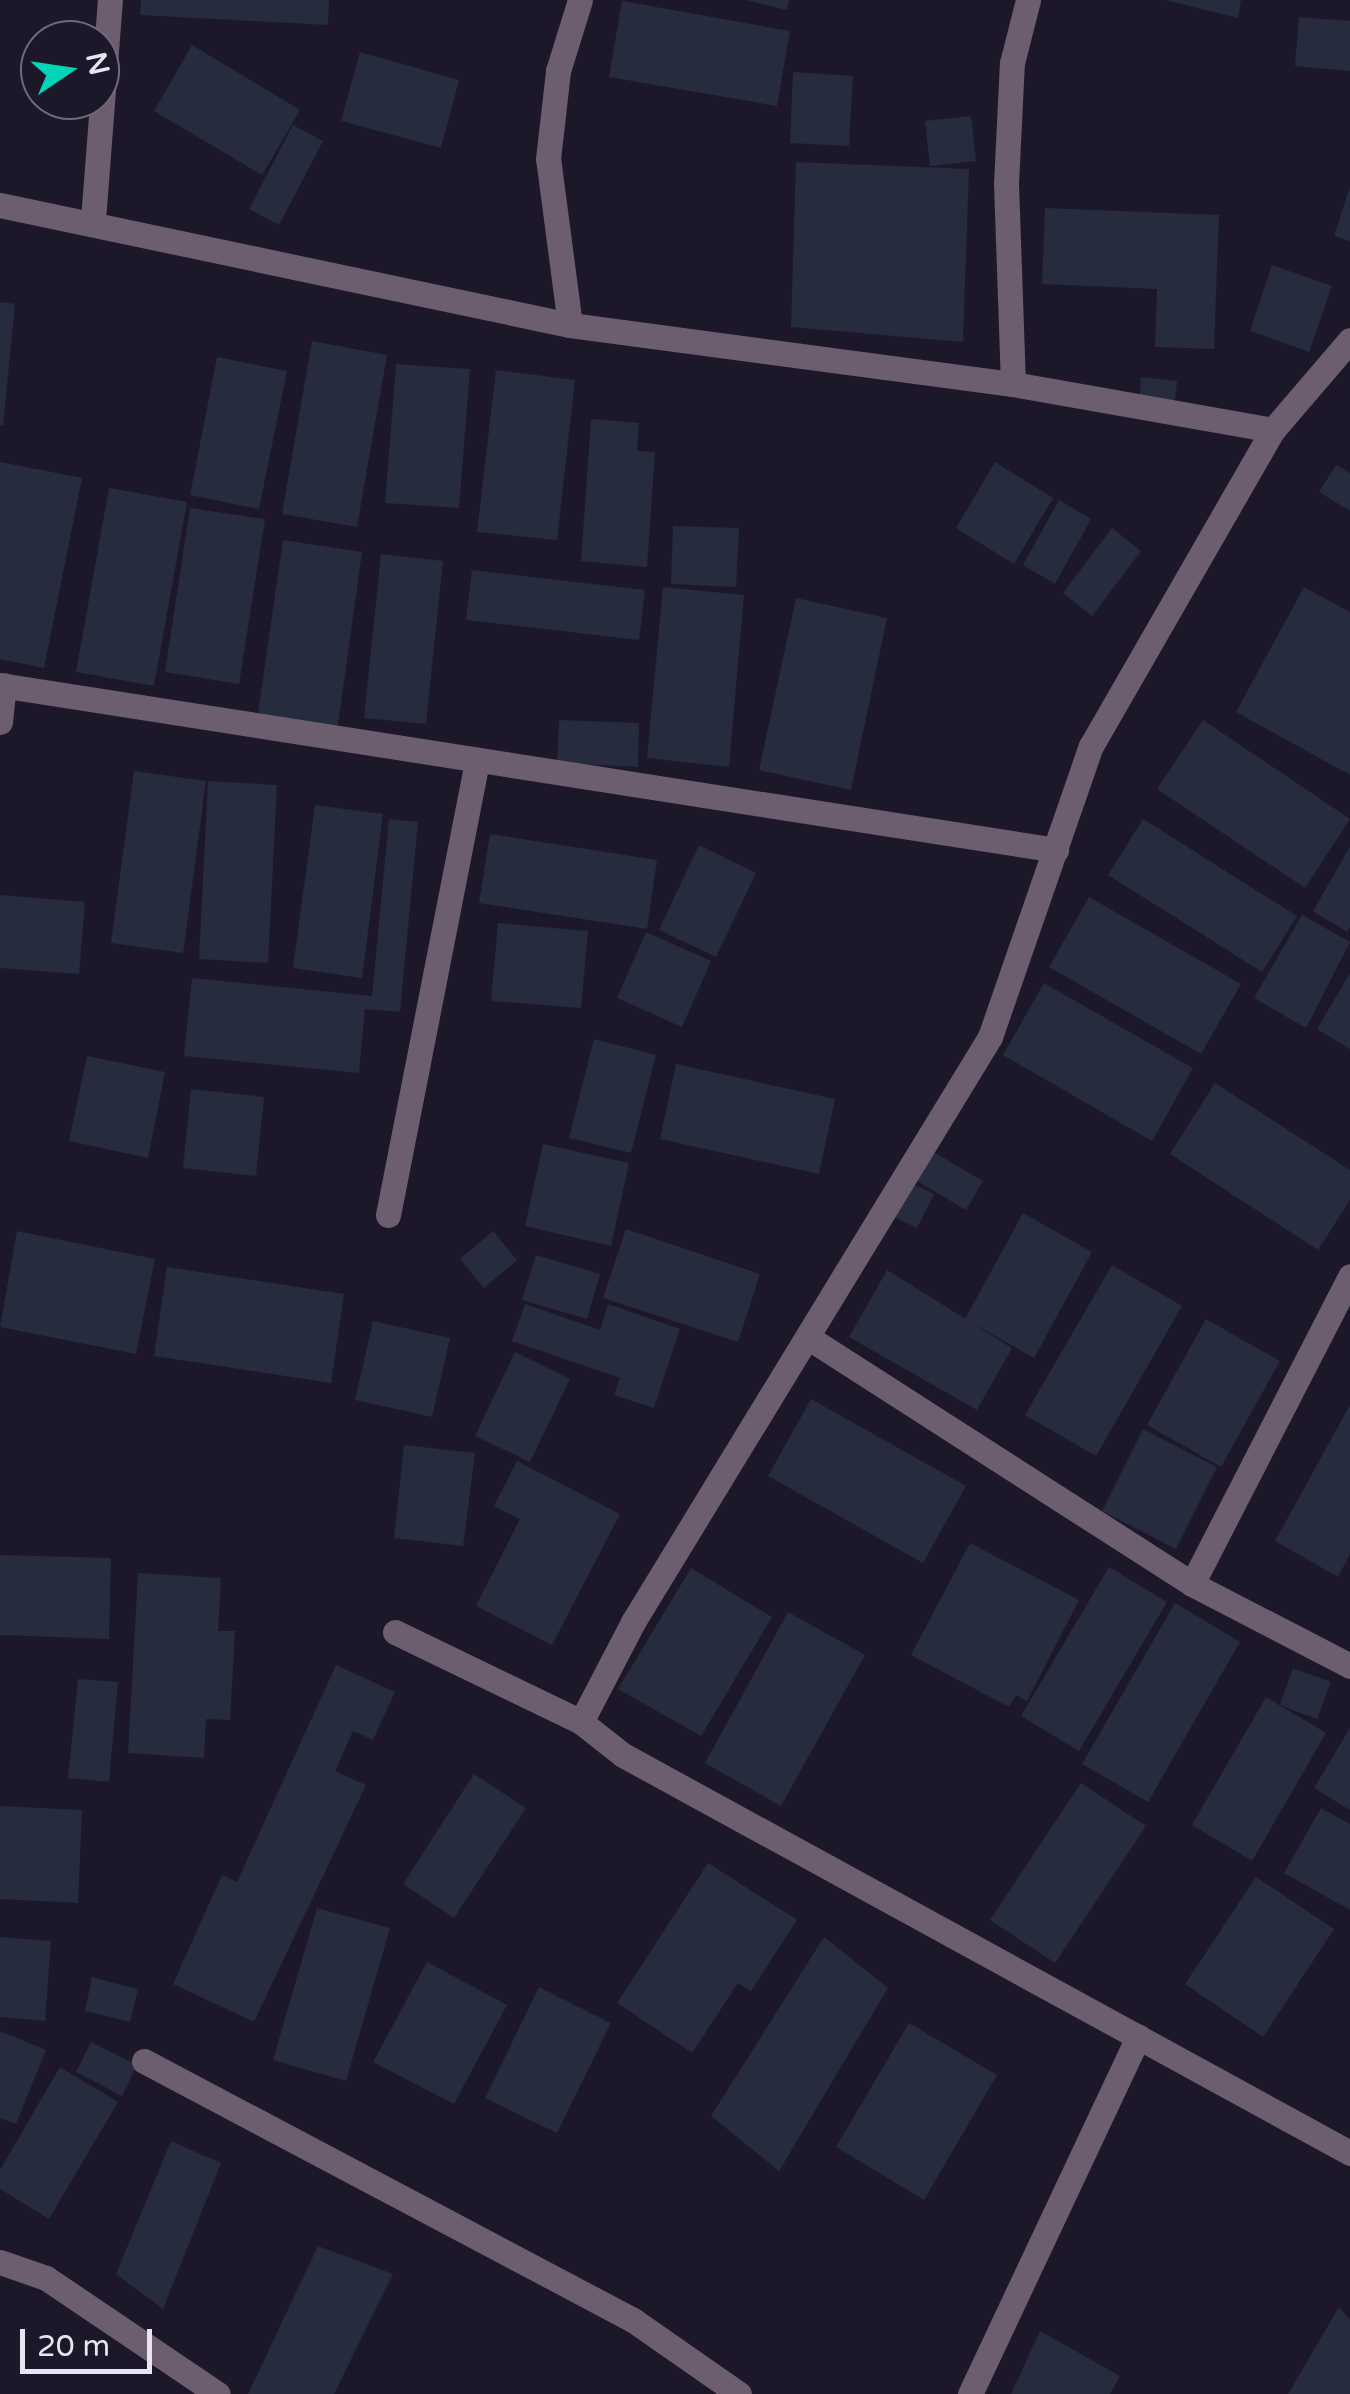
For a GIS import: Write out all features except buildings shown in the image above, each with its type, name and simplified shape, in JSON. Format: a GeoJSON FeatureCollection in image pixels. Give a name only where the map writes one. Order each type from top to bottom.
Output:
{"type":"FeatureCollection","features":[{"type":"Feature","properties":{"kind":"street"},"geometry":{"type":"LineString","coordinates":[[92,220],[110,0]]}},
{"type":"Feature","properties":{"kind":"street"},"geometry":{"type":"LineString","coordinates":[[570,325],[548,159],[558,71],[580,0]]}},
{"type":"Feature","properties":{"kind":"street"},"geometry":{"type":"LineString","coordinates":[[1013,384],[1006,184],[1012,63],[1028,0]]}},
{"type":"Feature","properties":{"kind":"street"},"geometry":{"type":"LineString","coordinates":[[0,205],[92,220],[570,325],[1013,384],[1273,430]]}},
{"type":"Feature","properties":{"kind":"street"},"geometry":{"type":"LineString","coordinates":[[581,1722],[990,1037],[1091,746],[1273,430],[1350,340]]}},
{"type":"Feature","properties":{"kind":"street"},"geometry":{"type":"LineString","coordinates":[[0,722],[2,685],[1056,850]]}},
{"type":"Feature","properties":{"kind":"street"},"geometry":{"type":"LineString","coordinates":[[388,1215],[477,760]]}},
{"type":"Feature","properties":{"kind":"street"},"geometry":{"type":"LineString","coordinates":[[1192,1584],[1350,1276]]}},
{"type":"Feature","properties":{"kind":"street"},"geometry":{"type":"LineString","coordinates":[[809,1338],[1192,1584],[1350,1666]]}},
{"type":"Feature","properties":{"kind":"street"},"geometry":{"type":"LineString","coordinates":[[395,1632],[581,1722],[623,1754],[1350,2153]]}},
{"type":"Feature","properties":{"kind":"street"},"geometry":{"type":"LineString","coordinates":[[970,2394],[1138,2037]]}},
{"type":"Feature","properties":{"kind":"street"},"geometry":{"type":"LineString","coordinates":[[144,2061],[633,2320],[730,2392]]}},
{"type":"Feature","properties":{"kind":"street"},"geometry":{"type":"LineString","coordinates":[[0,2262],[46,2278],[218,2394]]}}]}
